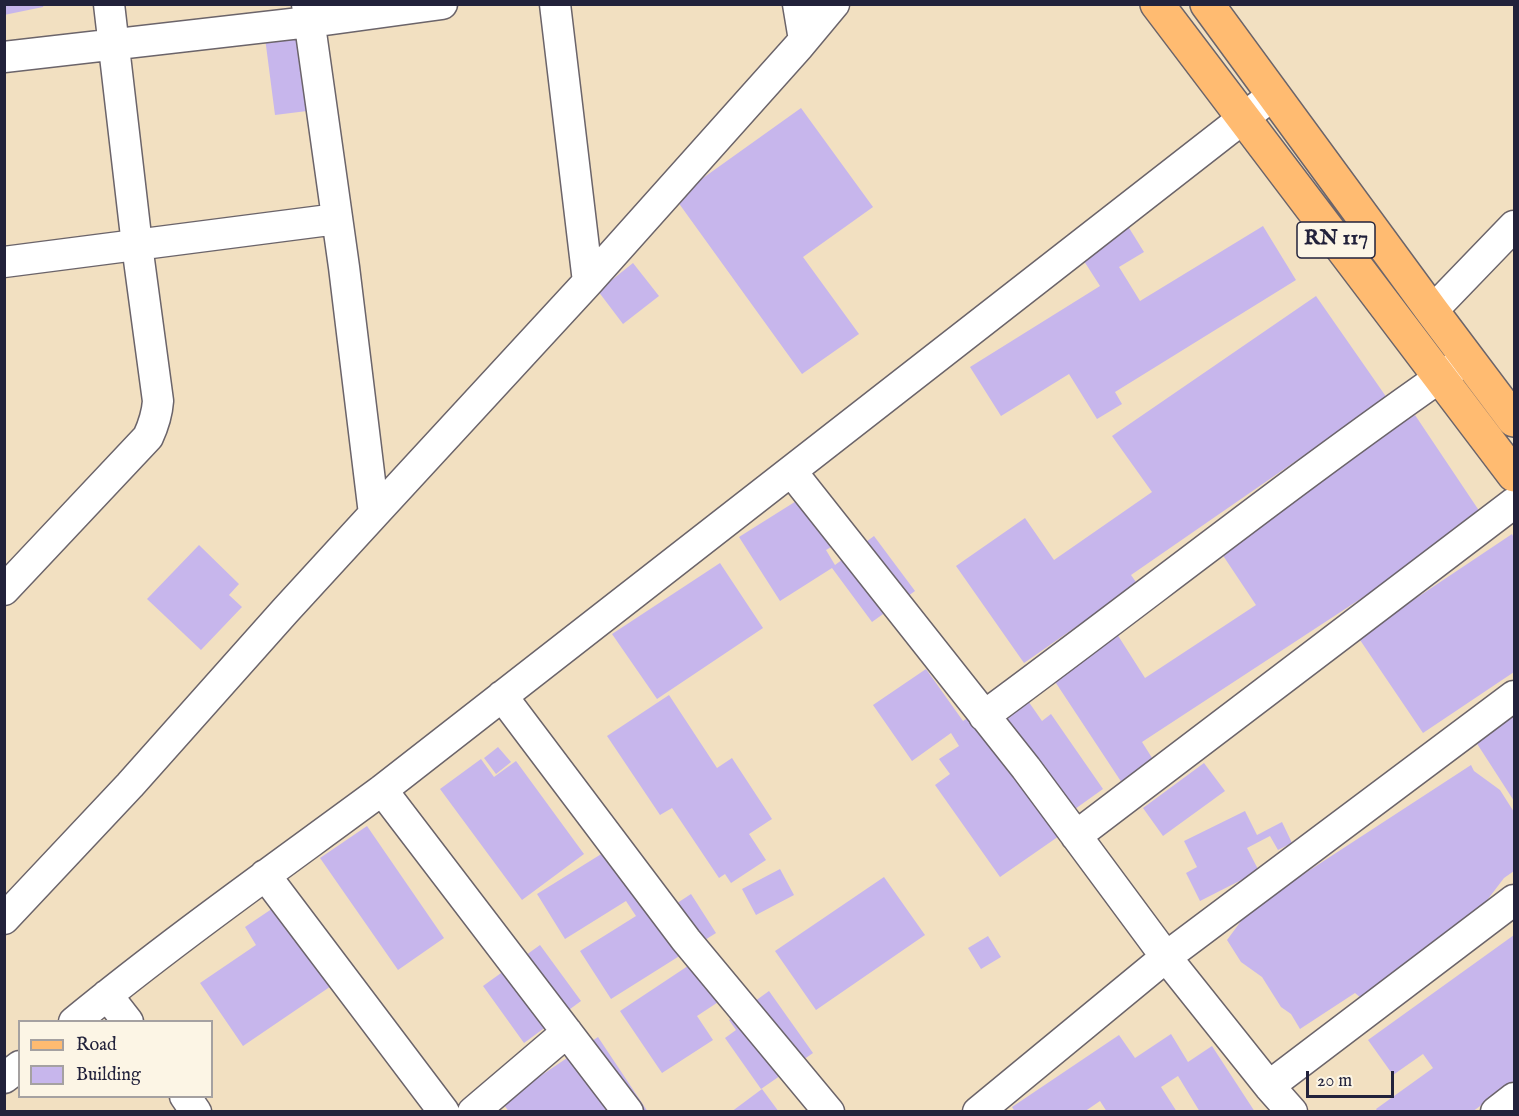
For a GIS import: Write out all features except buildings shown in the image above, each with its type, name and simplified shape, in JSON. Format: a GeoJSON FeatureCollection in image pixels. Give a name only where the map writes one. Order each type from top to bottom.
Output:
{"type":"FeatureCollection","features":[{"type":"Feature","properties":{"kind":"main road","name":"RN 117"},"geometry":{"type":"LineString","coordinates":[[1157,4],[1515,475]]}},
{"type":"Feature","properties":{"kind":"main road","name":"RN 117"},"geometry":{"type":"LineString","coordinates":[[1207,4],[1432,311],[1515,420]]}},
{"type":"Feature","properties":{"kind":"street"},"geometry":{"type":"LineString","coordinates":[[4,590],[148,436],[154,424],[158,401],[109,4]]}},
{"type":"Feature","properties":{"kind":"street"},"geometry":{"type":"LineString","coordinates":[[4,57],[114,45],[308,13],[442,4]]}},
{"type":"Feature","properties":{"kind":"street"},"geometry":{"type":"LineString","coordinates":[[555,4],[588,282]]}},
{"type":"Feature","properties":{"kind":"street"},"geometry":{"type":"LineString","coordinates":[[798,4],[804,39]]}},
{"type":"Feature","properties":{"kind":"street"},"geometry":{"type":"LineString","coordinates":[[4,919],[130,785],[285,611],[588,282],[834,4]]}},
{"type":"Feature","properties":{"kind":"street"},"geometry":{"type":"LineString","coordinates":[[308,13],[363,415],[374,514]]}},
{"type":"Feature","properties":{"kind":"street"},"geometry":{"type":"LineString","coordinates":[[76,1020],[107,994],[265,875],[382,790],[1274,95]]}},
{"type":"Feature","properties":{"kind":"street"},"geometry":{"type":"LineString","coordinates":[[4,262],[337,219]]}},
{"type":"Feature","properties":{"kind":"street"},"geometry":{"type":"LineString","coordinates":[[1432,311],[1515,226]]}},
{"type":"Feature","properties":{"kind":"street"},"geometry":{"type":"LineString","coordinates":[[984,716],[1260,508],[1468,358]]}},
{"type":"Feature","properties":{"kind":"street"},"geometry":{"type":"LineString","coordinates":[[791,471],[1026,768],[1166,957],[1292,1112]]}},
{"type":"Feature","properties":{"kind":"street"},"geometry":{"type":"LineString","coordinates":[[1076,836],[1515,503]]}},
{"type":"Feature","properties":{"kind":"street"},"geometry":{"type":"LineString","coordinates":[[502,696],[686,940],[829,1112]]}},
{"type":"Feature","properties":{"kind":"street"},"geometry":{"type":"LineString","coordinates":[[978,1112],[1166,957],[1515,696]]}},
{"type":"Feature","properties":{"kind":"street"},"geometry":{"type":"LineString","coordinates":[[382,790],[628,1112]]}},
{"type":"Feature","properties":{"kind":"street"},"geometry":{"type":"LineString","coordinates":[[265,875],[444,1112]]}},
{"type":"Feature","properties":{"kind":"street"},"geometry":{"type":"LineString","coordinates":[[1269,1086],[1515,900]]}},
{"type":"Feature","properties":{"kind":"street"},"geometry":{"type":"LineString","coordinates":[[107,994],[126,1020]]}},
{"type":"Feature","properties":{"kind":"street"},"geometry":{"type":"LineString","coordinates":[[473,1112],[567,1032]]}},
{"type":"Feature","properties":{"kind":"street"},"geometry":{"type":"LineString","coordinates":[[4,1078],[18,1068]]}},
{"type":"Feature","properties":{"kind":"street"},"geometry":{"type":"LineString","coordinates":[[186,1098],[196,1112]]}},
{"type":"Feature","properties":{"kind":"street"},"geometry":{"type":"LineString","coordinates":[[1496,1112],[1515,1098]]}}]}
